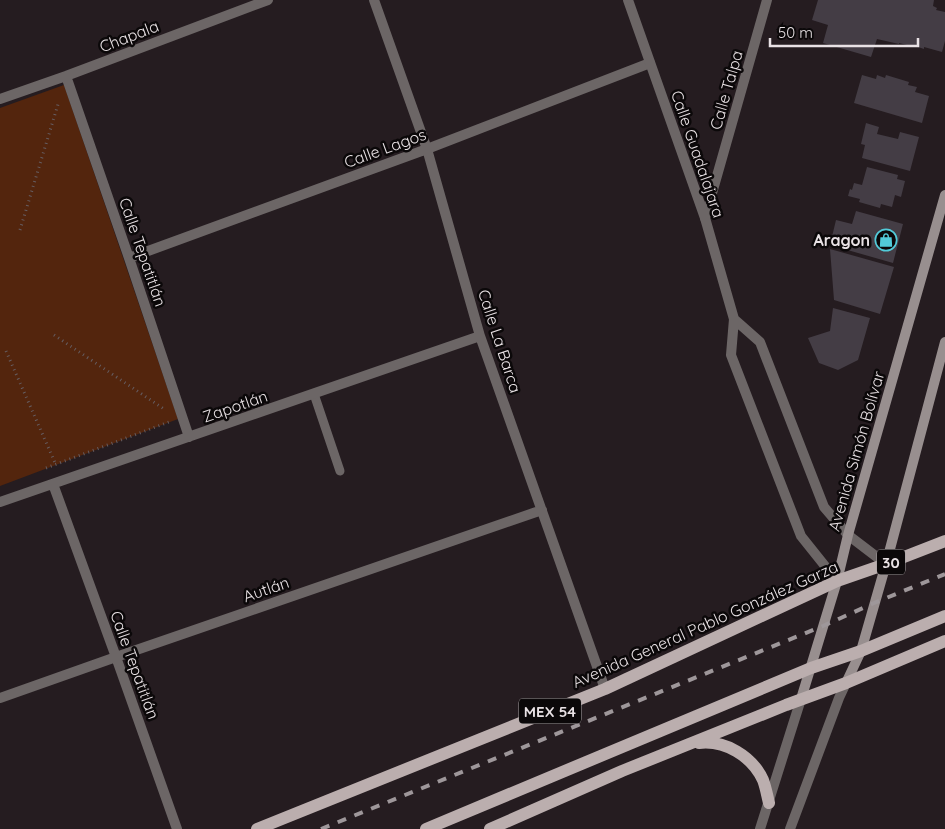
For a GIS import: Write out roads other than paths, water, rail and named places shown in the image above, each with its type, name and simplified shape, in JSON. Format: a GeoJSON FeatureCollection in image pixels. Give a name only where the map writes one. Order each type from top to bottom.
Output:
{"type":"FeatureCollection","features":[{"type":"Feature","properties":{"kind":"main road","name":"Avenida Simón Bolívar"},"geometry":{"type":"LineString","coordinates":[[801,700],[837,581],[848,535],[945,195]]}},
{"type":"Feature","properties":{"kind":"main road"},"geometry":{"type":"LineString","coordinates":[[846,683],[861,651],[945,342]]}},
{"type":"Feature","properties":{"kind":"main road","name":"Avenida General Pablo González Garza"},"geometry":{"type":"LineString","coordinates":[[257,829],[605,689],[837,581],[945,541]]}},
{"type":"Feature","properties":{"kind":"main road"},"geometry":{"type":"LineString","coordinates":[[426,829],[811,668],[861,651],[945,616]]}},
{"type":"Feature","properties":{"kind":"main road"},"geometry":{"type":"LineString","coordinates":[[490,829],[622,771],[846,683],[945,641]]}},
{"type":"Feature","properties":{"kind":"main road"},"geometry":{"type":"LineString","coordinates":[[691,744],[703,742],[726,746],[746,758],[762,778],[769,803]]}},
{"type":"Feature","properties":{"kind":"street","name":"Chapala"},"geometry":{"type":"LineString","coordinates":[[0,99],[268,0]]}},
{"type":"Feature","properties":{"kind":"street","name":"Calle La Barca"},"geometry":{"type":"LineString","coordinates":[[374,0],[427,149],[480,336],[605,689]]}},
{"type":"Feature","properties":{"kind":"street","name":"Calle Guadalajara"},"geometry":{"type":"LineString","coordinates":[[628,0],[705,218],[734,319],[731,355],[801,536],[837,581]]}},
{"type":"Feature","properties":{"kind":"street","name":"Calle Talpa"},"geometry":{"type":"LineString","coordinates":[[705,218],[767,0]]}},
{"type":"Feature","properties":{"kind":"street","name":"Calle Lagos"},"geometry":{"type":"LineString","coordinates":[[130,258],[427,149],[650,63]]}},
{"type":"Feature","properties":{"kind":"street","name":"Calle Tepatitlán"},"geometry":{"type":"LineString","coordinates":[[66,76],[130,258],[189,438]]}},
{"type":"Feature","properties":{"kind":"street"},"geometry":{"type":"LineString","coordinates":[[734,319],[760,342],[824,507],[848,535],[886,564]]}},
{"type":"Feature","properties":{"kind":"street","name":"Zapotlán"},"geometry":{"type":"LineString","coordinates":[[0,502],[480,336]]}},
{"type":"Feature","properties":{"kind":"street","name":"Calle Tepatitlán"},"geometry":{"type":"LineString","coordinates":[[53,484],[177,829]]}},
{"type":"Feature","properties":{"kind":"street","name":"Autlán"},"geometry":{"type":"LineString","coordinates":[[0,698],[116,656],[542,510]]}},
{"type":"Feature","properties":{"kind":"street"},"geometry":{"type":"LineString","coordinates":[[790,829],[846,683]]}},
{"type":"Feature","properties":{"kind":"street","name":"Avenida Simón Bolívar"},"geometry":{"type":"LineString","coordinates":[[760,829],[801,700]]}},
{"type":"Feature","properties":{"kind":"lane"},"geometry":{"type":"LineString","coordinates":[[314,394],[340,471]]}},
{"type":"Feature","properties":{"kind":"railway"},"geometry":{"type":"LineString","coordinates":[[321,829],[823,626],[945,574]]}},
{"type":"Feature","properties":{"kind":"place","name":"Aragon"},"geometry":{"type":"Point","coordinates":[886,240]}}]}
